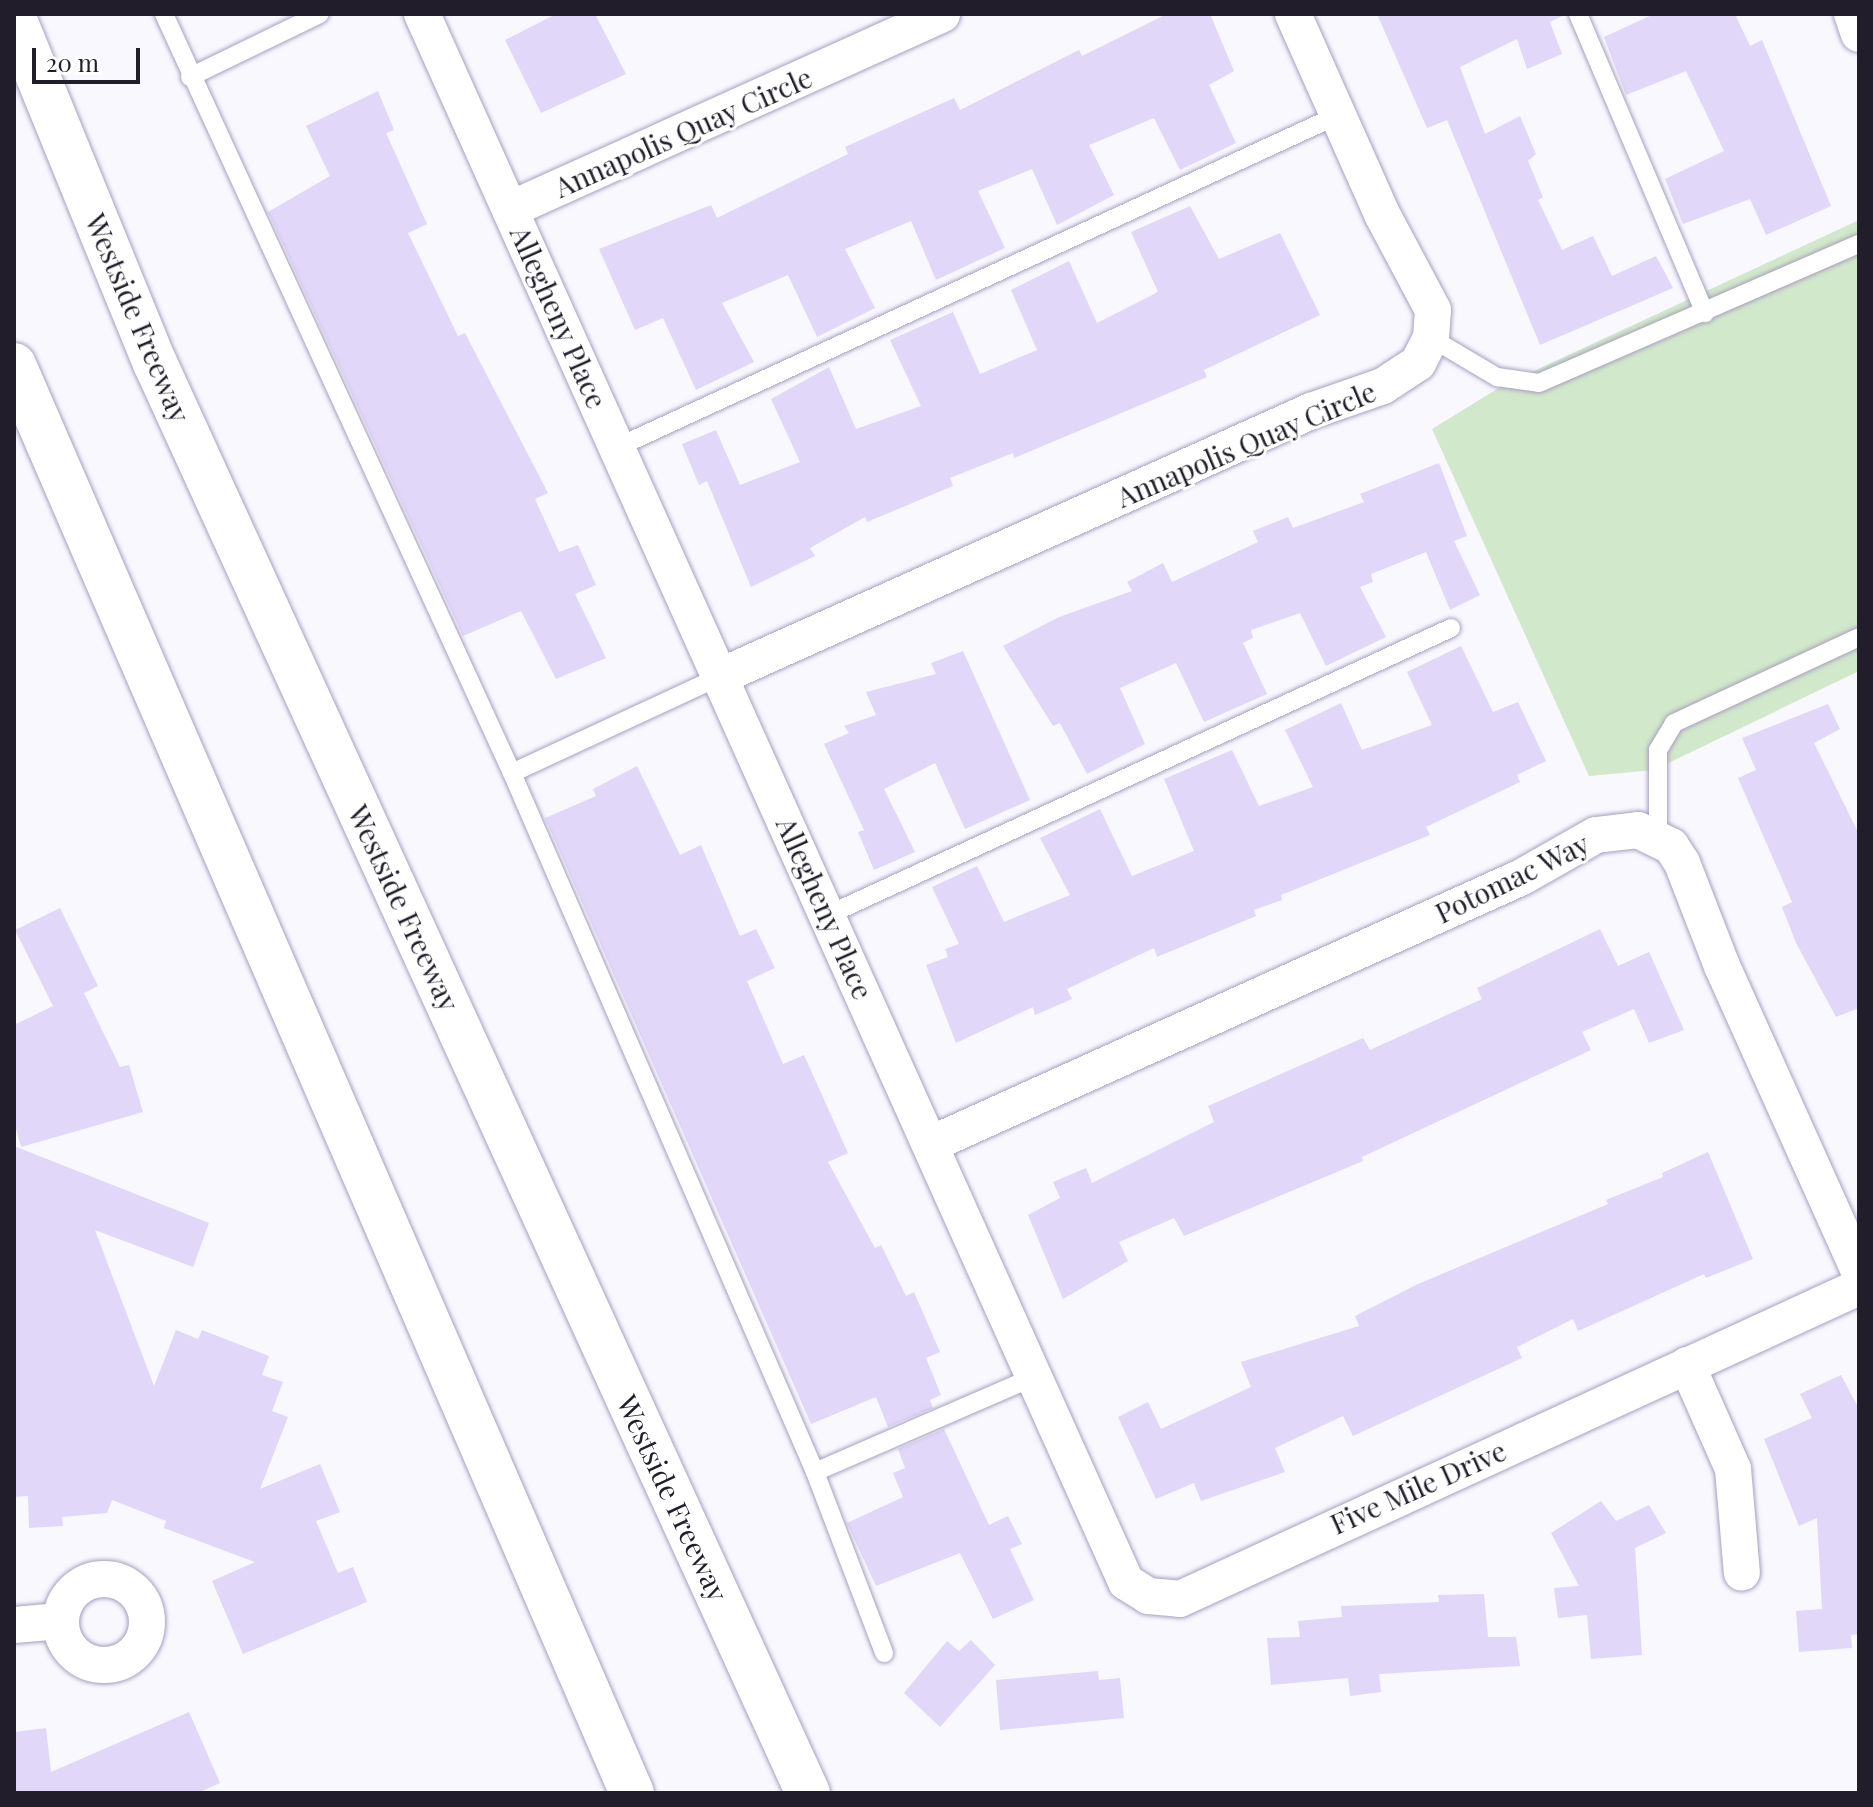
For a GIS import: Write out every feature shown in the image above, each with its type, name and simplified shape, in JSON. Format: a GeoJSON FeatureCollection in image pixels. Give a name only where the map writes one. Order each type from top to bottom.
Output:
{"type":"FeatureCollection","features":[{"type":"Feature","properties":{"kind":"highway","name":"Westside Freeway"},"geometry":{"type":"LineString","coordinates":[[14,18],[155,363],[808,1793]]}},
{"type":"Feature","properties":{"kind":"highway"},"geometry":{"type":"LineString","coordinates":[[14,365],[632,1793]]}},
{"type":"Feature","properties":{"kind":"street","name":"Allegheny Place"},"geometry":{"type":"LineString","coordinates":[[422,14],[1084,1480],[1111,1558],[1126,1582],[1148,1596]]}},
{"type":"Feature","properties":{"kind":"street","name":"Annapolis Quay Circle"},"geometry":{"type":"LineString","coordinates":[[511,209],[942,14]]}},
{"type":"Feature","properties":{"kind":"street"},"geometry":{"type":"LineString","coordinates":[[1293,14],[1382,214],[1426,293],[1433,310],[1431,338]]}},
{"type":"Feature","properties":{"kind":"street"},"geometry":{"type":"LineString","coordinates":[[1852,14],[1859,34]]}},
{"type":"Feature","properties":{"kind":"street","name":"Annapolis Quay Circle"},"geometry":{"type":"LineString","coordinates":[[721,676],[1311,411],[1408,374],[1431,338]]}},
{"type":"Feature","properties":{"kind":"street","name":"Potomac Way"},"geometry":{"type":"LineString","coordinates":[[931,1144],[1522,877],[1596,835],[1622,828],[1658,837]]}},
{"type":"Feature","properties":{"kind":"street"},"geometry":{"type":"LineString","coordinates":[[1658,837],[1682,863],[1722,966],[1859,1271]]}},
{"type":"Feature","properties":{"kind":"street","name":"Five Mile Drive"},"geometry":{"type":"LineString","coordinates":[[1148,1596],[1180,1599],[1859,1287]]}},
{"type":"Feature","properties":{"kind":"street"},"geometry":{"type":"LineString","coordinates":[[1687,1365],[1733,1469],[1742,1573]]}},
{"type":"Feature","properties":{"kind":"street"},"geometry":{"type":"LineString","coordinates":[[14,1625],[61,1621]]}},
{"type":"Feature","properties":{"kind":"lane"},"geometry":{"type":"LineString","coordinates":[[164,14],[190,77],[512,773],[815,1472],[884,1653]]}},
{"type":"Feature","properties":{"kind":"lane"},"geometry":{"type":"LineString","coordinates":[[190,77],[320,14]]}},
{"type":"Feature","properties":{"kind":"lane"},"geometry":{"type":"LineString","coordinates":[[1578,14],[1705,313]]}},
{"type":"Feature","properties":{"kind":"lane"},"geometry":{"type":"LineString","coordinates":[[618,447],[1338,115]]}},
{"type":"Feature","properties":{"kind":"lane"},"geometry":{"type":"LineString","coordinates":[[1431,338],[1497,377],[1539,383],[1859,244]]}},
{"type":"Feature","properties":{"kind":"lane"},"geometry":{"type":"LineString","coordinates":[[828,915],[1451,628]]}},
{"type":"Feature","properties":{"kind":"lane"},"geometry":{"type":"LineString","coordinates":[[1658,837],[1658,750],[1674,723],[1859,637]]}},
{"type":"Feature","properties":{"kind":"lane"},"geometry":{"type":"LineString","coordinates":[[512,773],[721,676]]}},
{"type":"Feature","properties":{"kind":"lane"},"geometry":{"type":"LineString","coordinates":[[815,1472],[1036,1376]]}},
{"type":"Feature","properties":{"kind":"green space"},"geometry":{"type":"Polygon","coordinates":[[[1859,220],[1859,671],[1654,770],[1589,776],[1432,429],[1502,386],[1859,220]]]}},
{"type":"Feature","properties":{"kind":"building"},"geometry":{"type":"Polygon","coordinates":[[[556,14],[595,14],[626,74],[541,113],[505,40],[556,14]]]}},
{"type":"Feature","properties":{"kind":"building"},"geometry":{"type":"Polygon","coordinates":[[[1167,14],[1210,14],[1234,71],[1209,85],[1236,143],[1180,170],[1154,118],[1089,145],[1114,195],[1057,225],[1032,169],[978,191],[1005,248],[936,280],[911,221],[845,249],[875,308],[817,337],[788,275],[722,303],[754,362],[696,390],[663,318],[635,330],[599,249],[711,205],[717,218],[848,154],[845,147],[954,98],[960,110],[1079,50],[1082,56],[1167,14]]]}},
{"type":"Feature","properties":{"kind":"building"},"geometry":{"type":"Polygon","coordinates":[[[1377,14],[1566,14],[1550,22],[1562,54],[1527,69],[1517,39],[1460,67],[1485,134],[1520,116],[1536,154],[1528,161],[1543,197],[1538,200],[1562,250],[1593,236],[1612,276],[1656,256],[1673,288],[1540,345],[1447,120],[1427,128],[1377,14]]]}},
{"type":"Feature","properties":{"kind":"building"},"geometry":{"type":"Polygon","coordinates":[[[1654,14],[1735,14],[1750,46],[1762,40],[1831,206],[1766,235],[1750,199],[1683,224],[1665,179],[1724,151],[1686,71],[1626,95],[1604,37],[1654,14]]]}},
{"type":"Feature","properties":{"kind":"building"},"geometry":{"type":"Polygon","coordinates":[[[378,91],[394,130],[386,133],[427,224],[408,233],[458,336],[465,333],[548,493],[535,499],[559,552],[578,545],[596,585],[575,594],[606,658],[556,679],[521,611],[463,636],[268,212],[330,176],[306,126],[378,91]]]}},
{"type":"Feature","properties":{"kind":"building"},"geometry":{"type":"Polygon","coordinates":[[[1190,206],[1219,259],[1280,233],[1320,315],[1204,370],[1207,377],[1014,458],[1013,453],[950,478],[953,486],[867,522],[865,517],[810,548],[815,556],[751,587],[707,481],[699,485],[682,444],[716,430],[740,485],[800,462],[771,399],[829,367],[856,429],[921,406],[890,340],[953,312],[980,374],[1037,350],[1011,290],[1069,261],[1097,323],[1158,292],[1131,232],[1190,206]]]}},
{"type":"Feature","properties":{"kind":"building"},"geometry":{"type":"Polygon","coordinates":[[[1439,463],[1467,536],[1454,541],[1480,595],[1450,610],[1426,552],[1371,574],[1373,582],[1360,587],[1386,637],[1326,666],[1300,613],[1251,630],[1253,638],[1243,643],[1267,694],[1204,722],[1176,663],[1120,688],[1145,744],[1087,774],[1060,723],[1053,726],[1003,646],[1059,617],[1132,591],[1127,582],[1163,563],[1172,582],[1258,542],[1253,531],[1288,517],[1293,528],[1364,502],[1360,494],[1439,463]]]}},
{"type":"Feature","properties":{"kind":"building"},"geometry":{"type":"Polygon","coordinates":[[[1461,646],[1493,712],[1518,702],[1546,761],[1517,775],[1520,782],[1426,827],[1430,835],[1281,895],[1282,900],[1254,910],[1256,916],[1157,957],[1154,948],[1067,989],[1072,999],[1035,1015],[1033,1007],[956,1043],[926,965],[948,957],[945,949],[959,944],[932,887],[977,866],[1004,922],[1070,895],[1040,838],[1100,809],[1132,876],[1194,851],[1164,779],[1232,750],[1259,806],[1313,787],[1285,730],[1341,703],[1362,750],[1432,725],[1407,672],[1461,646]]]}},
{"type":"Feature","properties":{"kind":"building"},"geometry":{"type":"Polygon","coordinates":[[[963,651],[1030,800],[965,829],[935,763],[884,789],[915,852],[874,870],[858,832],[864,830],[824,744],[849,733],[844,726],[876,715],[866,692],[936,674],[931,663],[963,651]]]}},
{"type":"Feature","properties":{"kind":"building"},"geometry":{"type":"Polygon","coordinates":[[[1828,704],[1840,729],[1814,743],[1859,834],[1859,1008],[1836,1017],[1796,943],[1782,907],[1792,902],[1738,778],[1756,770],[1742,738],[1828,704]]]}},
{"type":"Feature","properties":{"kind":"building"},"geometry":{"type":"Polygon","coordinates":[[[637,766],[680,855],[701,845],[740,936],[756,929],[775,968],[747,981],[783,1064],[804,1055],[848,1153],[828,1162],[875,1248],[881,1245],[906,1296],[914,1292],[940,1352],[926,1358],[941,1395],[930,1400],[933,1408],[888,1427],[876,1397],[811,1424],[545,818],[596,796],[593,789],[637,766]]]}},
{"type":"Feature","properties":{"kind":"building"},"geometry":{"type":"Polygon","coordinates":[[[60,908],[98,986],[84,993],[120,1067],[129,1065],[143,1112],[21,1147],[14,1121],[14,1025],[53,1006],[15,930],[60,908]]]}},
{"type":"Feature","properties":{"kind":"building"},"geometry":{"type":"Polygon","coordinates":[[[1600,929],[1618,966],[1649,952],[1684,1030],[1649,1043],[1634,1009],[1582,1032],[1591,1050],[1362,1157],[1363,1161],[1184,1236],[1174,1218],[1119,1242],[1128,1261],[1063,1299],[1028,1215],[1060,1198],[1053,1182],[1086,1168],[1092,1183],[1214,1122],[1208,1106],[1363,1038],[1370,1050],[1482,999],[1477,988],[1600,929]]]}},
{"type":"Feature","properties":{"kind":"building"},"geometry":{"type":"Polygon","coordinates":[[[14,1146],[209,1223],[193,1267],[95,1230],[154,1386],[176,1330],[198,1339],[202,1330],[269,1356],[262,1375],[283,1382],[272,1411],[288,1417],[260,1489],[320,1464],[340,1512],[316,1521],[338,1573],[353,1567],[367,1602],[243,1654],[212,1581],[255,1562],[164,1528],[166,1521],[112,1500],[107,1513],[62,1517],[63,1526],[29,1528],[28,1496],[14,1497],[14,1146]]]}},
{"type":"Feature","properties":{"kind":"building"},"geometry":{"type":"Polygon","coordinates":[[[1708,1152],[1753,1259],[1706,1278],[1704,1274],[1578,1331],[1573,1319],[1517,1347],[1522,1358],[1353,1436],[1343,1416],[1275,1448],[1285,1472],[1201,1501],[1194,1483],[1156,1499],[1118,1417],[1148,1402],[1161,1429],[1251,1387],[1241,1362],[1359,1326],[1355,1316],[1418,1284],[1608,1204],[1606,1200],[1663,1177],[1662,1173],[1708,1152]]]}},
{"type":"Feature","properties":{"kind":"building"},"geometry":{"type":"Polygon","coordinates":[[[1841,1375],[1859,1409],[1859,1634],[1851,1635],[1852,1648],[1799,1652],[1796,1611],[1822,1609],[1817,1518],[1799,1526],[1764,1439],[1812,1418],[1800,1394],[1841,1375]]]}},
{"type":"Feature","properties":{"kind":"building"},"geometry":{"type":"Polygon","coordinates":[[[944,1429],[989,1525],[1008,1516],[1022,1544],[1010,1549],[1034,1600],[993,1619],[960,1553],[876,1586],[847,1523],[903,1497],[893,1473],[905,1468],[898,1449],[944,1429]]]}},
{"type":"Feature","properties":{"kind":"building"},"geometry":{"type":"Polygon","coordinates":[[[1601,1501],[1616,1521],[1649,1505],[1666,1533],[1635,1548],[1642,1655],[1591,1659],[1587,1615],[1558,1618],[1554,1588],[1579,1586],[1551,1533],[1601,1501]]]}},
{"type":"Feature","properties":{"kind":"building"},"geometry":{"type":"Polygon","coordinates":[[[1484,1594],[1488,1637],[1516,1637],[1520,1666],[1379,1674],[1381,1692],[1350,1696],[1348,1678],[1271,1685],[1267,1638],[1300,1637],[1298,1621],[1342,1617],[1341,1606],[1439,1602],[1438,1595],[1484,1594]]]}},
{"type":"Feature","properties":{"kind":"building"},"geometry":{"type":"Polygon","coordinates":[[[971,1640],[995,1665],[940,1727],[904,1693],[947,1641],[959,1651],[971,1640]]]}},
{"type":"Feature","properties":{"kind":"building"},"geometry":{"type":"Polygon","coordinates":[[[1098,1671],[1099,1680],[1120,1678],[1124,1718],[1000,1730],[996,1680],[1098,1671]]]}},
{"type":"Feature","properties":{"kind":"building"},"geometry":{"type":"Polygon","coordinates":[[[189,1712],[220,1783],[198,1793],[14,1793],[14,1732],[46,1728],[51,1772],[189,1712]]]}}]}
